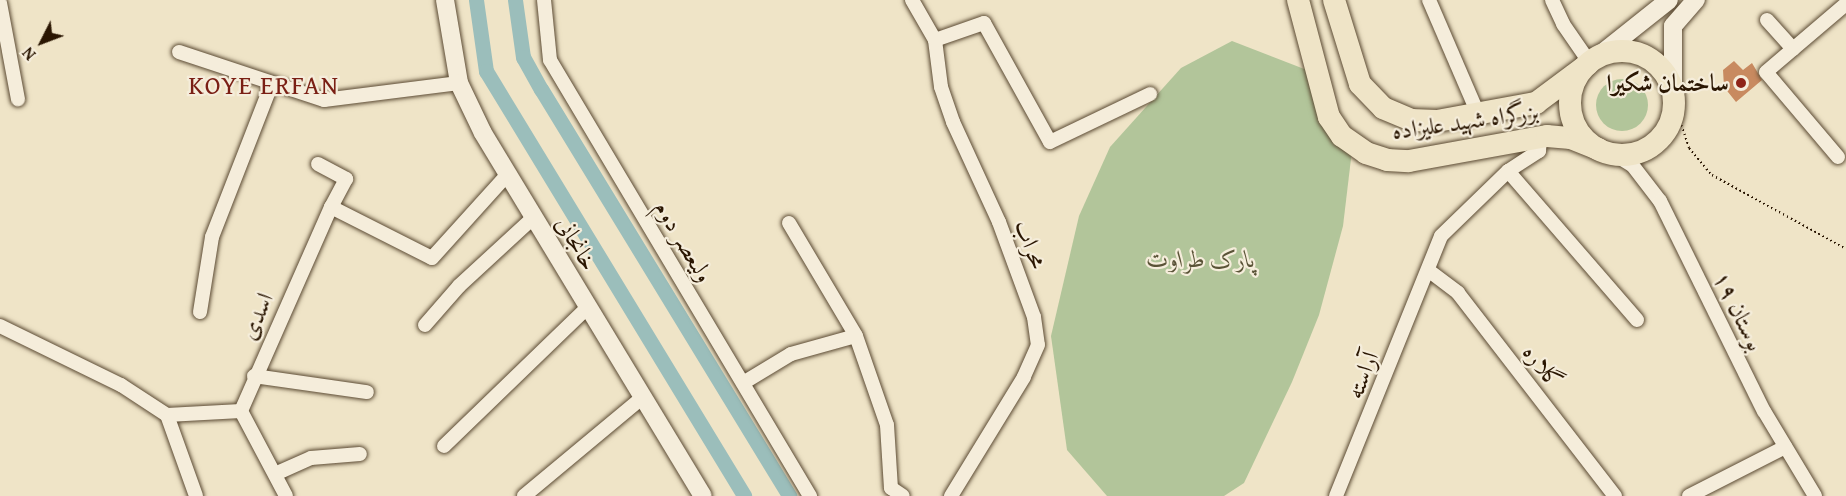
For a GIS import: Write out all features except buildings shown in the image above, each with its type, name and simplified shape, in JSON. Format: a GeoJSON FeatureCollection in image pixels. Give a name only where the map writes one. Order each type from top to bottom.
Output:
{"type":"FeatureCollection","features":[{"type":"Feature","properties":{"kind":"highway","name":"بزرگراه شهید علیزاده"},"geometry":{"type":"LineString","coordinates":[[1298,0],[1329,117],[1344,138],[1362,152],[1384,160],[1406,161],[1540,137],[1571,138],[1607,152]]}},
{"type":"Feature","properties":{"kind":"highway","name":"بزرگراه شهید علیزاده"},"geometry":{"type":"LineString","coordinates":[[1334,0],[1351,64],[1369,96],[1400,117],[1433,122],[1539,102],[1591,62]]}},
{"type":"Feature","properties":{"kind":"highway"},"geometry":{"type":"LineString","coordinates":[[1616,51],[1638,53],[1660,68],[1673,97],[1669,125],[1658,141],[1633,154],[1607,152],[1579,131],[1571,108],[1573,87],[1591,62],[1616,51]]}},
{"type":"Feature","properties":{"kind":"main road","name":"خانجانی"},"geometry":{"type":"LineString","coordinates":[[445,0],[459,82],[508,174],[703,496]]}},
{"type":"Feature","properties":{"kind":"main road"},"geometry":{"type":"LineString","coordinates":[[1591,62],[1653,7],[1669,0]]}},
{"type":"Feature","properties":{"kind":"main road"},"geometry":{"type":"LineString","coordinates":[[1673,97],[1673,26],[1696,0]]}},
{"type":"Feature","properties":{"kind":"street","name":"ولیعصر دوم"},"geometry":{"type":"LineString","coordinates":[[543,0],[550,60],[810,496]]}},
{"type":"Feature","properties":{"kind":"street","name":"محراب"},"geometry":{"type":"LineString","coordinates":[[912,0],[935,40],[941,87],[953,122],[999,222],[1034,317],[1038,345],[1024,377],[951,496]]}},
{"type":"Feature","properties":{"kind":"street"},"geometry":{"type":"LineString","coordinates":[[1429,0],[1478,114]]}},
{"type":"Feature","properties":{"kind":"street"},"geometry":{"type":"LineString","coordinates":[[1552,0],[1563,24],[1591,62]]}},
{"type":"Feature","properties":{"kind":"street"},"geometry":{"type":"LineString","coordinates":[[0,3],[18,99]]}},
{"type":"Feature","properties":{"kind":"street"},"geometry":{"type":"LineString","coordinates":[[1838,157],[1766,72],[1846,4]]}},
{"type":"Feature","properties":{"kind":"street"},"geometry":{"type":"LineString","coordinates":[[1767,20],[1793,49]]}},
{"type":"Feature","properties":{"kind":"street"},"geometry":{"type":"LineString","coordinates":[[935,40],[984,23],[1050,142],[1150,94]]}},
{"type":"Feature","properties":{"kind":"street"},"geometry":{"type":"LineString","coordinates":[[179,52],[324,100],[459,82]]}},
{"type":"Feature","properties":{"kind":"street"},"geometry":{"type":"LineString","coordinates":[[200,312],[212,237],[272,83]]}},
{"type":"Feature","properties":{"kind":"street","name":"آراسته"},"geometry":{"type":"LineString","coordinates":[[1336,496],[1441,236],[1508,171],[1539,151],[1540,137]]}},
{"type":"Feature","properties":{"kind":"street","name":"بوستان ۱۹"},"geometry":{"type":"LineString","coordinates":[[1607,152],[1633,166],[1660,201],[1785,447],[1815,496]]}},
{"type":"Feature","properties":{"kind":"street","name":"اسدی"},"geometry":{"type":"LineString","coordinates":[[241,411],[254,376],[346,179],[318,164]]}},
{"type":"Feature","properties":{"kind":"street"},"geometry":{"type":"LineString","coordinates":[[1508,171],[1637,320]]}},
{"type":"Feature","properties":{"kind":"street"},"geometry":{"type":"LineString","coordinates":[[331,207],[432,258],[508,174]]}},
{"type":"Feature","properties":{"kind":"street"},"geometry":{"type":"LineString","coordinates":[[425,325],[459,286],[534,217]]}},
{"type":"Feature","properties":{"kind":"street"},"geometry":{"type":"LineString","coordinates":[[789,223],[856,336],[887,425],[891,488],[903,496]]}},
{"type":"Feature","properties":{"kind":"street","name":"گلاره"},"geometry":{"type":"LineString","coordinates":[[1428,270],[1458,293],[1616,496]]}},
{"type":"Feature","properties":{"kind":"street"},"geometry":{"type":"LineString","coordinates":[[444,446],[588,307]]}},
{"type":"Feature","properties":{"kind":"street"},"geometry":{"type":"LineString","coordinates":[[0,326],[121,385],[167,415],[241,411],[286,496]]}},
{"type":"Feature","properties":{"kind":"street"},"geometry":{"type":"LineString","coordinates":[[743,383],[791,354],[856,336]]}},
{"type":"Feature","properties":{"kind":"street"},"geometry":{"type":"LineString","coordinates":[[254,376],[367,392]]}},
{"type":"Feature","properties":{"kind":"street"},"geometry":{"type":"LineString","coordinates":[[524,496],[643,397]]}},
{"type":"Feature","properties":{"kind":"street"},"geometry":{"type":"LineString","coordinates":[[167,415],[196,496]]}},
{"type":"Feature","properties":{"kind":"street"},"geometry":{"type":"LineString","coordinates":[[1689,496],[1785,447]]}},
{"type":"Feature","properties":{"kind":"street"},"geometry":{"type":"LineString","coordinates":[[275,474],[310,458],[360,454]]}},
{"type":"Feature","properties":{"kind":"path"},"geometry":{"type":"LineString","coordinates":[[1673,97],[1689,148],[1712,175],[1846,249]]}},
{"type":"Feature","properties":{"kind":"green space","name":"پارک طراوت"},"geometry":{"type":"Polygon","coordinates":[[[1232,41],[1312,72],[1353,142],[1343,226],[1319,315],[1292,382],[1244,483],[1224,496],[1107,496],[1067,450],[1051,336],[1079,216],[1110,147],[1181,68],[1232,41]]]}},
{"type":"Feature","properties":{"kind":"green space"},"geometry":{"type":"Polygon","coordinates":[[[1622,79],[1632,81],[1640,87],[1646,95],[1648,105],[1646,115],[1640,123],[1632,129],[1622,131],[1612,129],[1604,123],[1598,115],[1596,105],[1598,95],[1604,87],[1612,81],[1622,79]]]}},
{"type":"Feature","properties":{"kind":"waterway"},"geometry":{"type":"LineString","coordinates":[[476,0],[486,71],[744,496]]}},
{"type":"Feature","properties":{"kind":"waterway"},"geometry":{"type":"LineString","coordinates":[[515,0],[523,57],[789,496]]}},
{"type":"Feature","properties":{"kind":"place","name":"ساختمان شکیرا"},"geometry":{"type":"Point","coordinates":[1741,83]}},
{"type":"Feature","properties":{"kind":"district","name":"KOYE ERFAN"},"geometry":{"type":"Point","coordinates":[264,85]}}]}
